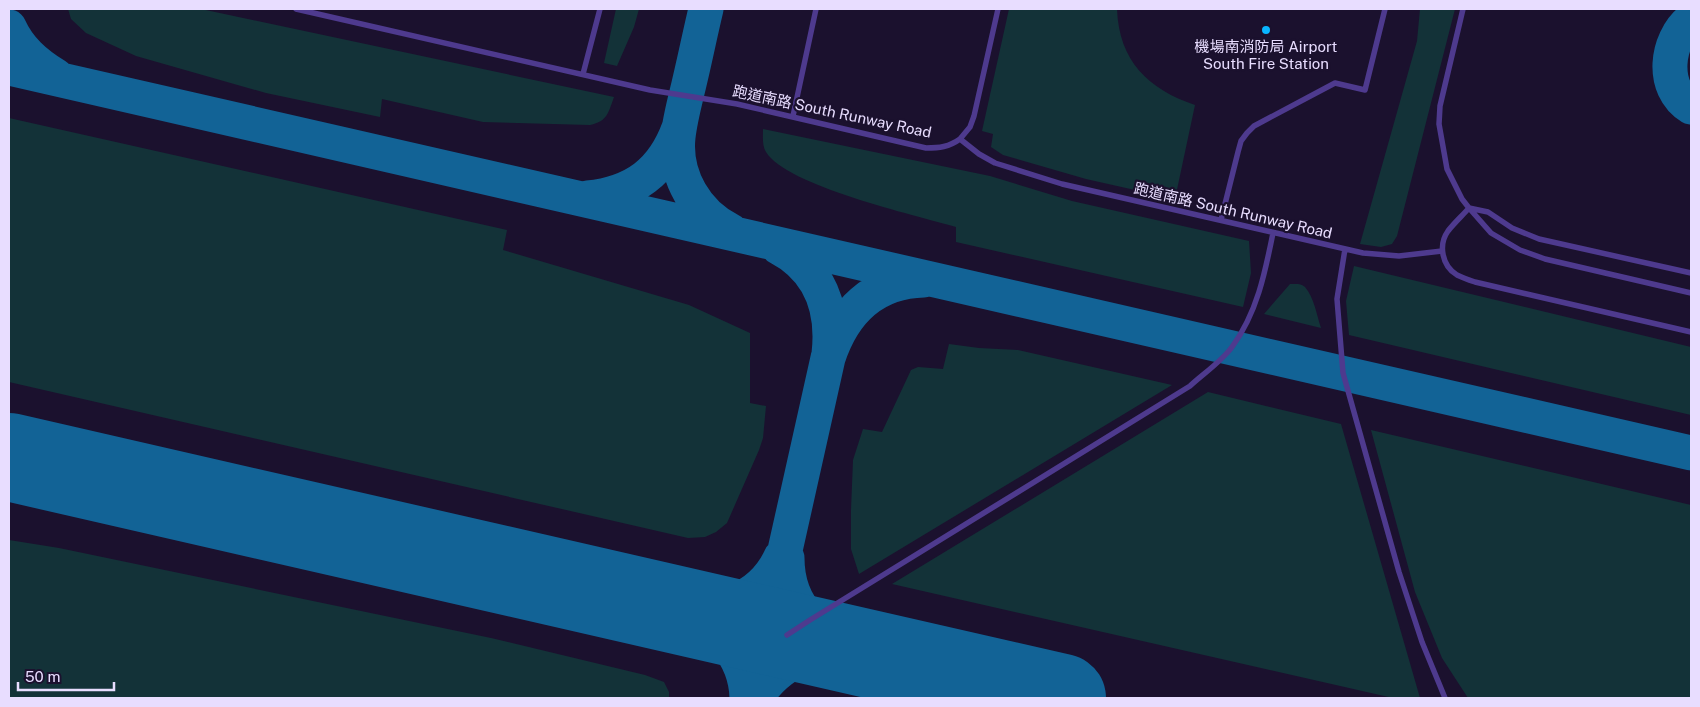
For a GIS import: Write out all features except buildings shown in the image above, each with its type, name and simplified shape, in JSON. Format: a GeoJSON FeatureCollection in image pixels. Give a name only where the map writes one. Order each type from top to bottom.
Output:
{"type":"FeatureCollection","features":[{"type":"Feature","properties":{"kind":"lane","name":"跑道南路 South Runway Road"},"geometry":{"type":"LineString","coordinates":[[296,9],[650,90],[717,100],[926,148],[944,147],[960,140],[994,163],[1086,190],[1346,249],[1381,256],[1442,251]]}},
{"type":"Feature","properties":{"kind":"lane"},"geometry":{"type":"LineString","coordinates":[[583,74],[600,9]]}},
{"type":"Feature","properties":{"kind":"lane"},"geometry":{"type":"LineString","coordinates":[[793,116],[816,9]]}},
{"type":"Feature","properties":{"kind":"lane"},"geometry":{"type":"LineString","coordinates":[[960,140],[970,126],[974,116],[998,9]]}},
{"type":"Feature","properties":{"kind":"lane"},"geometry":{"type":"LineString","coordinates":[[1221,220],[1241,141],[1247,133],[1263,121],[1335,83],[1365,90],[1384,9]]}},
{"type":"Feature","properties":{"kind":"lane"},"geometry":{"type":"LineString","coordinates":[[1464,9],[1440,106],[1439,124],[1447,169],[1469,208],[1490,233],[1526,252],[1545,259],[1691,293]]}},
{"type":"Feature","properties":{"kind":"lane"},"geometry":{"type":"LineString","coordinates":[[1469,208],[1447,232],[1442,243],[1444,258],[1451,270],[1466,279],[1691,332]]}},
{"type":"Feature","properties":{"kind":"lane"},"geometry":{"type":"LineString","coordinates":[[1469,208],[1488,212],[1512,228],[1538,239],[1691,273]]}},
{"type":"Feature","properties":{"kind":"lane"},"geometry":{"type":"LineString","coordinates":[[787,635],[1190,386],[1231,348],[1253,312],[1264,278],[1273,233]]}},
{"type":"Feature","properties":{"kind":"lane"},"geometry":{"type":"LineString","coordinates":[[1346,249],[1337,299],[1343,373],[1399,572],[1422,642],[1445,698]]}},
{"type":"Feature","properties":{"kind":"green space"},"geometry":{"type":"Polygon","coordinates":[[[68,9],[201,9],[614,97],[609,112],[604,119],[590,125],[483,122],[382,99],[380,117],[266,93],[136,56],[86,33],[71,19],[68,9]]]}},
{"type":"Feature","properties":{"kind":"green space"},"geometry":{"type":"Polygon","coordinates":[[[616,9],[639,9],[634,27],[617,66],[604,63],[616,9]]]}},
{"type":"Feature","properties":{"kind":"green space"},"geometry":{"type":"Polygon","coordinates":[[[1009,9],[1117,9],[1123,44],[1139,70],[1163,91],[1195,105],[1175,199],[1086,179],[1003,155],[991,147],[993,134],[982,131],[1009,9]]]}},
{"type":"Feature","properties":{"kind":"green space"},"geometry":{"type":"Polygon","coordinates":[[[1420,9],[1455,9],[1397,236],[1392,244],[1381,247],[1360,244],[1417,41],[1420,9]]]}},
{"type":"Feature","properties":{"kind":"green space"},"geometry":{"type":"Polygon","coordinates":[[[9,118],[507,230],[503,250],[689,305],[750,333],[750,403],[766,406],[763,438],[727,523],[716,532],[705,537],[688,538],[9,382],[9,118]]]}},
{"type":"Feature","properties":{"kind":"green space"},"geometry":{"type":"Polygon","coordinates":[[[763,129],[990,176],[1072,201],[1249,241],[1251,273],[1243,307],[956,242],[956,227],[854,198],[799,176],[779,164],[766,152],[763,144],[763,129]]]}},
{"type":"Feature","properties":{"kind":"green space"},"geometry":{"type":"Polygon","coordinates":[[[1354,266],[1691,347],[1691,415],[1349,335],[1346,301],[1354,266]]]}},
{"type":"Feature","properties":{"kind":"green space"},"geometry":{"type":"Polygon","coordinates":[[[1290,284],[1302,285],[1308,291],[1321,328],[1264,314],[1290,284]]]}},
{"type":"Feature","properties":{"kind":"green space"},"geometry":{"type":"Polygon","coordinates":[[[949,344],[1018,350],[1172,385],[859,574],[851,549],[851,510],[853,460],[863,429],[882,432],[911,370],[918,367],[943,369],[949,344]]]}},
{"type":"Feature","properties":{"kind":"green space"},"geometry":{"type":"Polygon","coordinates":[[[1208,392],[1341,424],[1420,698],[1393,698],[892,584],[1208,392]]]}},
{"type":"Feature","properties":{"kind":"green space"},"geometry":{"type":"Polygon","coordinates":[[[1371,430],[1691,505],[1691,698],[1468,698],[1442,658],[1415,592],[1371,430]]]}},
{"type":"Feature","properties":{"kind":"green space"},"geometry":{"type":"Polygon","coordinates":[[[9,540],[59,548],[491,638],[645,675],[664,682],[669,692],[669,698],[9,698],[9,540]]]}},
{"type":"Feature","properties":{"kind":"taxiway"},"geometry":{"type":"LineString","coordinates":[[706,9],[681,117],[678,152],[684,179],[698,204],[707,215],[731,231]]}},
{"type":"Feature","properties":{"kind":"taxiway"},"geometry":{"type":"LineString","coordinates":[[1691,20],[1676,39],[1670,64],[1674,88],[1681,99],[1691,107]]}},
{"type":"Feature","properties":{"kind":"taxiway"},"geometry":{"type":"LineString","coordinates":[[9,27],[28,55],[56,76]]}},
{"type":"Feature","properties":{"kind":"taxiway"},"geometry":{"type":"LineString","coordinates":[[9,68],[1691,453]]}},
{"type":"Feature","properties":{"kind":"taxiway"},"geometry":{"type":"LineString","coordinates":[[588,198],[619,191],[645,178],[664,157],[679,128]]}},
{"type":"Feature","properties":{"kind":"taxiway"},"geometry":{"type":"LineString","coordinates":[[778,247],[804,267],[814,279],[821,292],[829,321],[829,354]]}},
{"type":"Feature","properties":{"kind":"taxiway"},"geometry":{"type":"LineString","coordinates":[[752,698],[828,358],[834,341],[852,313],[862,302],[875,293],[890,286],[924,280]]}},
{"type":"Feature","properties":{"kind":"taxiway"},"geometry":{"type":"LineString","coordinates":[[9,476],[130,485]]}},
{"type":"Feature","properties":{"kind":"taxiway"},"geometry":{"type":"LineString","coordinates":[[669,609],[703,608],[734,601],[761,585],[772,573],[781,557]]}},
{"type":"Feature","properties":{"kind":"taxiway"},"geometry":{"type":"LineString","coordinates":[[787,558],[793,593],[800,607],[822,629],[835,638],[866,653]]}},
{"type":"Feature","properties":{"kind":"taxiway"},"geometry":{"type":"LineString","coordinates":[[675,610],[703,622],[726,642],[741,668],[747,698]]}},
{"type":"Feature","properties":{"kind":"taxiway"},"geometry":{"type":"LineString","coordinates":[[756,698],[776,675],[800,659],[829,651],[860,652]]}},
{"type":"Feature","properties":{"kind":"runway"},"geometry":{"type":"LineString","coordinates":[[9,457],[1062,698]]}},
{"type":"Feature","properties":{"kind":"place","name":"機場南消防局 Airport South Fire Station"},"geometry":{"type":"Point","coordinates":[1266,30]}}]}
